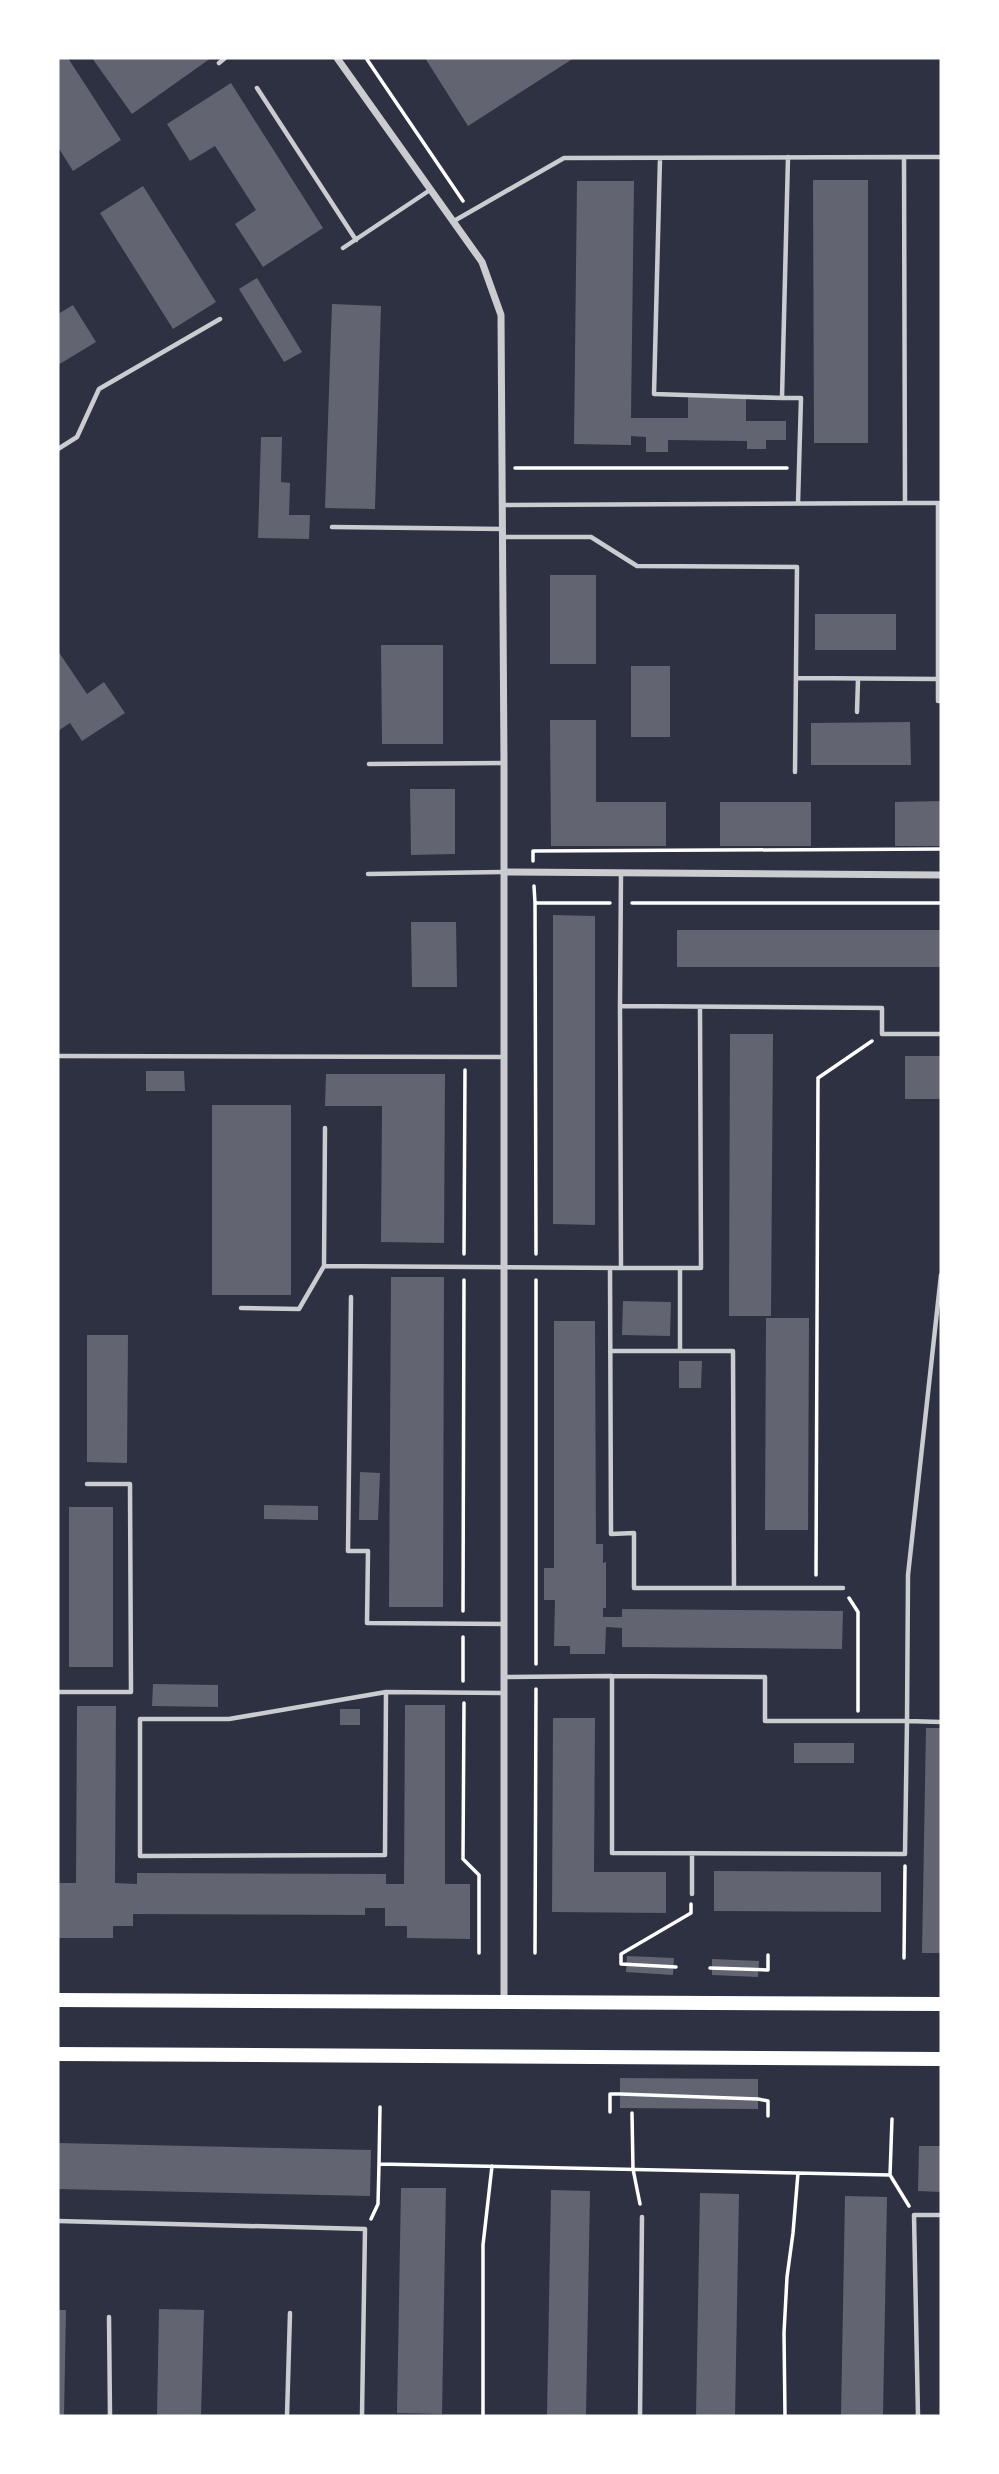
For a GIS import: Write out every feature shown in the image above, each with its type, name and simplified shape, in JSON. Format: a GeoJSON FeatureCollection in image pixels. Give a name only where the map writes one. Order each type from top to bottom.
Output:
{"type":"FeatureCollection","features":[{"type":"Feature","properties":{"kind":"main road"},"geometry":{"type":"LineString","coordinates":[[58,2000],[941,2004]]}},
{"type":"Feature","properties":{"kind":"main road"},"geometry":{"type":"LineString","coordinates":[[58,2054],[941,2059]]}},
{"type":"Feature","properties":{"kind":"street"},"geometry":{"type":"LineString","coordinates":[[337,58],[482,262],[501,315],[504,763],[504,2002]]}},
{"type":"Feature","properties":{"kind":"street"},"geometry":{"type":"LineString","coordinates":[[504,872],[941,875]]}},
{"type":"Feature","properties":{"kind":"lane"},"geometry":{"type":"LineString","coordinates":[[219,63],[225,58]]}},
{"type":"Feature","properties":{"kind":"lane"},"geometry":{"type":"LineString","coordinates":[[257,88],[356,240]]}},
{"type":"Feature","properties":{"kind":"lane"},"geometry":{"type":"LineString","coordinates":[[904,157],[905,503]]}},
{"type":"Feature","properties":{"kind":"lane"},"geometry":{"type":"LineString","coordinates":[[453,222],[564,158],[941,157]]}},
{"type":"Feature","properties":{"kind":"lane"},"geometry":{"type":"LineString","coordinates":[[660,158],[654,394],[801,398],[798,503]]}},
{"type":"Feature","properties":{"kind":"lane"},"geometry":{"type":"LineString","coordinates":[[782,398],[788,158]]}},
{"type":"Feature","properties":{"kind":"lane"},"geometry":{"type":"LineString","coordinates":[[343,248],[430,190]]}},
{"type":"Feature","properties":{"kind":"lane"},"geometry":{"type":"LineString","coordinates":[[58,449],[77,437],[99,389],[220,319]]}},
{"type":"Feature","properties":{"kind":"lane"},"geometry":{"type":"LineString","coordinates":[[502,505],[940,503],[938,701],[941,701]]}},
{"type":"Feature","properties":{"kind":"lane"},"geometry":{"type":"LineString","coordinates":[[332,527],[591,537],[637,566],[797,567],[795,772]]}},
{"type":"Feature","properties":{"kind":"lane"},"geometry":{"type":"LineString","coordinates":[[796,678],[938,680]]}},
{"type":"Feature","properties":{"kind":"lane"},"geometry":{"type":"LineString","coordinates":[[857,712],[858,679]]}},
{"type":"Feature","properties":{"kind":"lane"},"geometry":{"type":"LineString","coordinates":[[369,764],[504,763]]}},
{"type":"Feature","properties":{"kind":"lane"},"geometry":{"type":"LineString","coordinates":[[368,874],[504,872]]}},
{"type":"Feature","properties":{"kind":"lane"},"geometry":{"type":"LineString","coordinates":[[621,873],[621,1268]]}},
{"type":"Feature","properties":{"kind":"lane"},"geometry":{"type":"LineString","coordinates":[[620,1006],[882,1008],[882,1034],[941,1034]]}},
{"type":"Feature","properties":{"kind":"lane"},"geometry":{"type":"LineString","coordinates":[[324,1266],[701,1268],[700,1007]]}},
{"type":"Feature","properties":{"kind":"lane"},"geometry":{"type":"LineString","coordinates":[[58,1056],[504,1057]]}},
{"type":"Feature","properties":{"kind":"lane"},"geometry":{"type":"LineString","coordinates":[[241,1308],[299,1309],[324,1266],[325,1128]]}},
{"type":"Feature","properties":{"kind":"lane"},"geometry":{"type":"LineString","coordinates":[[610,1268],[611,1534],[634,1534],[634,1588],[843,1588]]}},
{"type":"Feature","properties":{"kind":"lane"},"geometry":{"type":"LineString","coordinates":[[680,1268],[680,1351]]}},
{"type":"Feature","properties":{"kind":"lane"},"geometry":{"type":"LineString","coordinates":[[612,1676],[612,1853],[905,1854],[908,1575],[941,1275]]}},
{"type":"Feature","properties":{"kind":"lane"},"geometry":{"type":"LineString","coordinates":[[351,1297],[348,1551],[368,1551],[367,1623],[504,1624]]}},
{"type":"Feature","properties":{"kind":"lane"},"geometry":{"type":"LineString","coordinates":[[610,1351],[733,1351],[734,1588]]}},
{"type":"Feature","properties":{"kind":"lane"},"geometry":{"type":"LineString","coordinates":[[58,1692],[131,1692],[130,1484],[87,1484]]}},
{"type":"Feature","properties":{"kind":"lane"},"geometry":{"type":"LineString","coordinates":[[504,1677],[765,1677],[765,1721],[941,1722]]}},
{"type":"Feature","properties":{"kind":"lane"},"geometry":{"type":"LineString","coordinates":[[386,1692],[384,1855],[140,1856],[140,1719],[229,1719],[386,1692],[504,1693]]}},
{"type":"Feature","properties":{"kind":"lane"},"geometry":{"type":"LineString","coordinates":[[692,1853],[692,1894]]}},
{"type":"Feature","properties":{"kind":"lane"},"geometry":{"type":"LineString","coordinates":[[918,2416],[914,2215],[941,2215]]}},
{"type":"Feature","properties":{"kind":"lane"},"geometry":{"type":"LineString","coordinates":[[640,2416],[642,2217]]}},
{"type":"Feature","properties":{"kind":"lane"},"geometry":{"type":"LineString","coordinates":[[58,2221],[365,2229],[362,2416]]}},
{"type":"Feature","properties":{"kind":"lane"},"geometry":{"type":"LineString","coordinates":[[287,2416],[290,2313]]}},
{"type":"Feature","properties":{"kind":"lane"},"geometry":{"type":"LineString","coordinates":[[109,2316],[110,2416]]}},
{"type":"Feature","properties":{"kind":"path"},"geometry":{"type":"LineString","coordinates":[[366,58],[470,211]]}},
{"type":"Feature","properties":{"kind":"path"},"geometry":{"type":"LineString","coordinates":[[502,468],[799,468]]}},
{"type":"Feature","properties":{"kind":"path"},"geometry":{"type":"LineString","coordinates":[[535,903],[533,852],[941,849]]}},
{"type":"Feature","properties":{"kind":"path"},"geometry":{"type":"LineString","coordinates":[[816,1588],[818,1077],[882,1034]]}},
{"type":"Feature","properties":{"kind":"path"},"geometry":{"type":"LineString","coordinates":[[465,1056],[463,1859],[480,1875],[479,1953]]}},
{"type":"Feature","properties":{"kind":"path"},"geometry":{"type":"LineString","coordinates":[[843,1588],[858,1612],[858,1721]]}},
{"type":"Feature","properties":{"kind":"path"},"geometry":{"type":"LineString","coordinates":[[904,1958],[905,1854]]}},
{"type":"Feature","properties":{"kind":"path"},"geometry":{"type":"LineString","coordinates":[[676,1967],[621,1964],[621,1954],[691,1913],[692,1894]]}},
{"type":"Feature","properties":{"kind":"path"},"geometry":{"type":"LineString","coordinates":[[710,1968],[768,1970],[768,1955]]}},
{"type":"Feature","properties":{"kind":"path"},"geometry":{"type":"LineString","coordinates":[[610,2112],[610,2094],[620,2094],[758,2099],[768,2101],[768,2116]]}},
{"type":"Feature","properties":{"kind":"path"},"geometry":{"type":"LineString","coordinates":[[365,2229],[378,2204],[380,2107]]}},
{"type":"Feature","properties":{"kind":"path"},"geometry":{"type":"LineString","coordinates":[[632,2113],[633,2169],[642,2217]]}},
{"type":"Feature","properties":{"kind":"path"},"geometry":{"type":"LineString","coordinates":[[892,2119],[890,2175],[914,2215]]}},
{"type":"Feature","properties":{"kind":"path"},"geometry":{"type":"LineString","coordinates":[[379,2164],[890,2175]]}},
{"type":"Feature","properties":{"kind":"path"},"geometry":{"type":"LineString","coordinates":[[483,2416],[483,2245],[492,2166]]}},
{"type":"Feature","properties":{"kind":"path"},"geometry":{"type":"LineString","coordinates":[[785,2416],[784,2333],[797,2173]]}},
{"type":"Feature","properties":{"kind":"building"},"geometry":{"type":"Polygon","coordinates":[[[58,58],[68,58],[121,140],[73,171],[58,147],[58,58]]]}},
{"type":"Feature","properties":{"kind":"building"},"geometry":{"type":"Polygon","coordinates":[[[92,58],[211,58],[132,114],[92,58]]]}},
{"type":"Feature","properties":{"kind":"building"},"geometry":{"type":"Polygon","coordinates":[[[425,58],[574,58],[468,126],[425,58]]]}},
{"type":"Feature","properties":{"kind":"building"},"geometry":{"type":"Polygon","coordinates":[[[231,83],[323,228],[263,267],[235,224],[256,210],[215,146],[190,161],[167,124],[231,83]]]}},
{"type":"Feature","properties":{"kind":"building"},"geometry":{"type":"Polygon","coordinates":[[[813,180],[868,180],[868,443],[814,443],[813,180]]]}},
{"type":"Feature","properties":{"kind":"building"},"geometry":{"type":"Polygon","coordinates":[[[577,181],[634,181],[631,418],[688,418],[688,397],[746,398],[746,421],[786,421],[786,440],[766,440],[766,449],[747,449],[747,441],[668,440],[668,452],[646,452],[646,437],[631,436],[631,445],[574,444],[577,181]]]}},
{"type":"Feature","properties":{"kind":"building"},"geometry":{"type":"Polygon","coordinates":[[[143,186],[216,302],[173,329],[100,213],[143,186]]]}},
{"type":"Feature","properties":{"kind":"building"},"geometry":{"type":"Polygon","coordinates":[[[257,278],[302,352],[284,362],[239,289],[257,278]]]}},
{"type":"Feature","properties":{"kind":"building"},"geometry":{"type":"Polygon","coordinates":[[[332,304],[381,306],[375,509],[325,508],[332,304]]]}},
{"type":"Feature","properties":{"kind":"building"},"geometry":{"type":"Polygon","coordinates":[[[73,305],[96,342],[58,365],[58,314],[73,305]]]}},
{"type":"Feature","properties":{"kind":"building"},"geometry":{"type":"Polygon","coordinates":[[[261,437],[282,437],[281,482],[290,483],[289,515],[310,515],[309,539],[258,538],[261,437]]]}},
{"type":"Feature","properties":{"kind":"building"},"geometry":{"type":"Polygon","coordinates":[[[550,575],[596,575],[596,664],[550,664],[550,575]]]}},
{"type":"Feature","properties":{"kind":"building"},"geometry":{"type":"Polygon","coordinates":[[[815,614],[896,614],[896,650],[815,650],[815,614]]]}},
{"type":"Feature","properties":{"kind":"building"},"geometry":{"type":"Polygon","coordinates":[[[381,645],[443,645],[443,744],[382,744],[381,645]]]}},
{"type":"Feature","properties":{"kind":"building"},"geometry":{"type":"Polygon","coordinates":[[[58,651],[87,694],[104,682],[125,713],[82,741],[70,723],[58,731],[58,651]]]}},
{"type":"Feature","properties":{"kind":"building"},"geometry":{"type":"Polygon","coordinates":[[[631,666],[670,666],[670,737],[631,737],[631,666]]]}},
{"type":"Feature","properties":{"kind":"building"},"geometry":{"type":"Polygon","coordinates":[[[550,720],[596,720],[596,802],[666,802],[666,846],[551,846],[550,720]]]}},
{"type":"Feature","properties":{"kind":"building"},"geometry":{"type":"Polygon","coordinates":[[[910,722],[911,765],[811,765],[811,723],[910,722]]]}},
{"type":"Feature","properties":{"kind":"building"},"geometry":{"type":"Polygon","coordinates":[[[410,789],[455,789],[455,854],[411,855],[410,789]]]}},
{"type":"Feature","properties":{"kind":"building"},"geometry":{"type":"Polygon","coordinates":[[[941,801],[941,846],[895,846],[895,802],[941,801]]]}},
{"type":"Feature","properties":{"kind":"building"},"geometry":{"type":"Polygon","coordinates":[[[720,802],[811,802],[811,846],[720,846],[720,802]]]}},
{"type":"Feature","properties":{"kind":"building"},"geometry":{"type":"Polygon","coordinates":[[[553,915],[595,916],[595,1225],[553,1224],[553,915]]]}},
{"type":"Feature","properties":{"kind":"building"},"geometry":{"type":"Polygon","coordinates":[[[411,922],[456,922],[457,987],[412,987],[411,922]]]}},
{"type":"Feature","properties":{"kind":"building"},"geometry":{"type":"Polygon","coordinates":[[[677,930],[941,930],[941,967],[677,967],[677,930]]]}},
{"type":"Feature","properties":{"kind":"building"},"geometry":{"type":"Polygon","coordinates":[[[730,1034],[773,1034],[771,1316],[729,1316],[730,1034]]]}},
{"type":"Feature","properties":{"kind":"building"},"geometry":{"type":"Polygon","coordinates":[[[905,1056],[941,1056],[941,1099],[905,1099],[905,1056]]]}},
{"type":"Feature","properties":{"kind":"building"},"geometry":{"type":"Polygon","coordinates":[[[146,1071],[184,1071],[185,1091],[146,1091],[146,1071]]]}},
{"type":"Feature","properties":{"kind":"building"},"geometry":{"type":"Polygon","coordinates":[[[326,1074],[445,1074],[444,1243],[381,1242],[382,1106],[325,1106],[326,1074]]]}},
{"type":"Feature","properties":{"kind":"building"},"geometry":{"type":"Polygon","coordinates":[[[212,1105],[291,1105],[291,1295],[212,1295],[212,1105]]]}},
{"type":"Feature","properties":{"kind":"building"},"geometry":{"type":"Polygon","coordinates":[[[391,1277],[444,1277],[443,1607],[389,1607],[391,1277]]]}},
{"type":"Feature","properties":{"kind":"building"},"geometry":{"type":"Polygon","coordinates":[[[623,1301],[671,1302],[670,1336],[622,1335],[623,1301]]]}},
{"type":"Feature","properties":{"kind":"building"},"geometry":{"type":"Polygon","coordinates":[[[766,1318],[809,1318],[808,1530],[765,1530],[766,1318]]]}},
{"type":"Feature","properties":{"kind":"building"},"geometry":{"type":"Polygon","coordinates":[[[554,1321],[595,1321],[596,1544],[603,1544],[603,1563],[606,1562],[606,1608],[603,1608],[603,1617],[622,1617],[622,1609],[843,1611],[842,1649],[622,1647],[622,1628],[606,1627],[605,1654],[570,1654],[570,1646],[554,1646],[555,1600],[544,1600],[544,1568],[554,1568],[554,1321]]]}},
{"type":"Feature","properties":{"kind":"building"},"geometry":{"type":"Polygon","coordinates":[[[87,1335],[128,1335],[127,1463],[87,1462],[87,1335]]]}},
{"type":"Feature","properties":{"kind":"building"},"geometry":{"type":"Polygon","coordinates":[[[679,1361],[702,1361],[701,1388],[679,1388],[679,1361]]]}},
{"type":"Feature","properties":{"kind":"building"},"geometry":{"type":"Polygon","coordinates":[[[360,1472],[380,1473],[378,1520],[359,1520],[360,1472]]]}},
{"type":"Feature","properties":{"kind":"building"},"geometry":{"type":"Polygon","coordinates":[[[264,1505],[318,1506],[318,1520],[264,1519],[264,1505]]]}},
{"type":"Feature","properties":{"kind":"building"},"geometry":{"type":"Polygon","coordinates":[[[69,1507],[113,1507],[113,1667],[69,1667],[69,1507]]]}},
{"type":"Feature","properties":{"kind":"building"},"geometry":{"type":"Polygon","coordinates":[[[153,1684],[218,1685],[218,1707],[152,1706],[153,1684]]]}},
{"type":"Feature","properties":{"kind":"building"},"geometry":{"type":"Polygon","coordinates":[[[405,1705],[445,1705],[445,1884],[470,1884],[470,1939],[407,1938],[407,1926],[385,1926],[385,1908],[365,1908],[365,1915],[133,1914],[133,1926],[113,1926],[113,1938],[58,1938],[58,1883],[76,1883],[77,1706],[116,1706],[115,1883],[137,1884],[137,1873],[386,1874],[386,1884],[404,1884],[405,1705]]]}},
{"type":"Feature","properties":{"kind":"building"},"geometry":{"type":"Polygon","coordinates":[[[340,1709],[360,1709],[360,1725],[340,1725],[340,1709]]]}},
{"type":"Feature","properties":{"kind":"building"},"geometry":{"type":"Polygon","coordinates":[[[553,1718],[595,1718],[594,1872],[666,1872],[666,1913],[552,1912],[553,1718]]]}},
{"type":"Feature","properties":{"kind":"building"},"geometry":{"type":"Polygon","coordinates":[[[926,1728],[941,1728],[941,1953],[922,1953],[926,1728]]]}},
{"type":"Feature","properties":{"kind":"building"},"geometry":{"type":"Polygon","coordinates":[[[794,1743],[854,1743],[854,1763],[794,1763],[794,1743]]]}},
{"type":"Feature","properties":{"kind":"building"},"geometry":{"type":"Polygon","coordinates":[[[714,1871],[881,1872],[881,1912],[714,1911],[714,1871]]]}},
{"type":"Feature","properties":{"kind":"building"},"geometry":{"type":"Polygon","coordinates":[[[627,1956],[674,1958],[673,1975],[626,1972],[627,1956]]]}},
{"type":"Feature","properties":{"kind":"building"},"geometry":{"type":"Polygon","coordinates":[[[712,1959],[759,1961],[758,1977],[712,1975],[712,1959]]]}},
{"type":"Feature","properties":{"kind":"building"},"geometry":{"type":"Polygon","coordinates":[[[620,2078],[758,2079],[758,2109],[620,2108],[620,2078]]]}},
{"type":"Feature","properties":{"kind":"building"},"geometry":{"type":"Polygon","coordinates":[[[58,2143],[371,2150],[370,2196],[58,2189],[58,2143]]]}},
{"type":"Feature","properties":{"kind":"building"},"geometry":{"type":"Polygon","coordinates":[[[919,2146],[941,2146],[941,2192],[918,2191],[919,2146]]]}},
{"type":"Feature","properties":{"kind":"building"},"geometry":{"type":"Polygon","coordinates":[[[401,2188],[446,2188],[442,2414],[397,2413],[401,2188]]]}},
{"type":"Feature","properties":{"kind":"building"},"geometry":{"type":"Polygon","coordinates":[[[551,2190],[590,2191],[586,2416],[547,2416],[551,2190]]]}},
{"type":"Feature","properties":{"kind":"building"},"geometry":{"type":"Polygon","coordinates":[[[700,2193],[739,2194],[735,2416],[696,2416],[700,2193]]]}},
{"type":"Feature","properties":{"kind":"building"},"geometry":{"type":"Polygon","coordinates":[[[845,2196],[887,2197],[883,2416],[841,2416],[845,2196]]]}},
{"type":"Feature","properties":{"kind":"building"},"geometry":{"type":"Polygon","coordinates":[[[159,2309],[204,2310],[201,2416],[157,2416],[159,2309]]]}},
{"type":"Feature","properties":{"kind":"building"},"geometry":{"type":"Polygon","coordinates":[[[58,2310],[66,2310],[64,2416],[58,2416],[58,2310]]]}}]}
